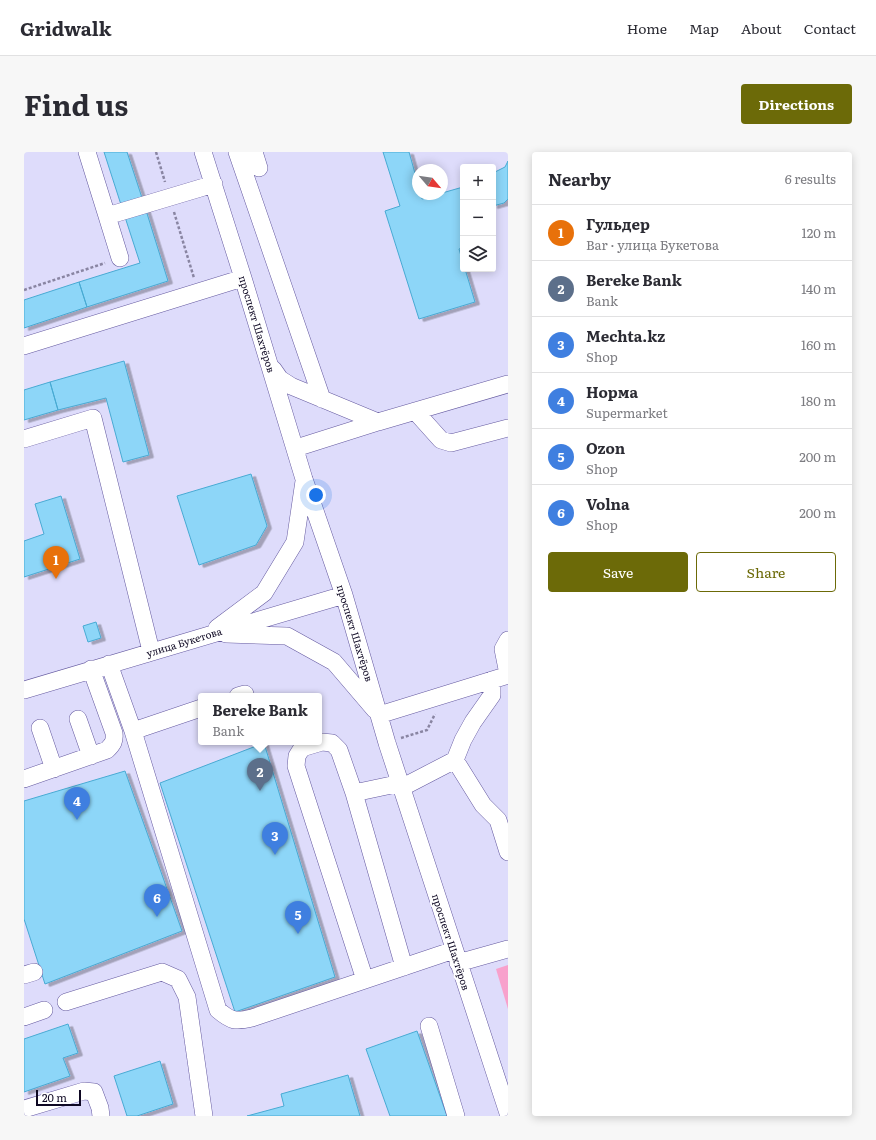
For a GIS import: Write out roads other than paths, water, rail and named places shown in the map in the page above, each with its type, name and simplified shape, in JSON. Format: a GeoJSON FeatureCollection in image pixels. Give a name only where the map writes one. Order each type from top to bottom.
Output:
{"type":"FeatureCollection","features":[{"type":"Feature","properties":{"kind":"street"},"geometry":{"type":"LineString","coordinates":[[87,152],[120,258]]}},
{"type":"Feature","properties":{"kind":"street","name":"проспект Шахтёров"},"geometry":{"type":"LineString","coordinates":[[203,152],[296,448],[304,479],[344,595],[387,743],[508,1113]]}},
{"type":"Feature","properties":{"kind":"street"},"geometry":{"type":"LineString","coordinates":[[237,152],[322,399]]}},
{"type":"Feature","properties":{"kind":"street"},"geometry":{"type":"LineString","coordinates":[[107,216],[214,184]]}},
{"type":"Feature","properties":{"kind":"street"},"geometry":{"type":"LineString","coordinates":[[24,346],[243,278]]}},
{"type":"Feature","properties":{"kind":"street"},"geometry":{"type":"LineString","coordinates":[[269,364],[280,379],[291,386],[378,422]]}},
{"type":"Feature","properties":{"kind":"street"},"geometry":{"type":"LineString","coordinates":[[296,448],[508,384]]}},
{"type":"Feature","properties":{"kind":"street"},"geometry":{"type":"LineString","coordinates":[[415,411],[441,440],[451,443],[508,428]]}},
{"type":"Feature","properties":{"kind":"street"},"geometry":{"type":"LineString","coordinates":[[24,438],[93,418],[151,652]]}},
{"type":"Feature","properties":{"kind":"street"},"geometry":{"type":"LineString","coordinates":[[208,634],[264,593],[295,542],[304,479]]}},
{"type":"Feature","properties":{"kind":"street","name":"улица Букетова"},"geometry":{"type":"LineString","coordinates":[[24,690],[208,634],[344,595]]}},
{"type":"Feature","properties":{"kind":"street"},"geometry":{"type":"LineString","coordinates":[[208,634],[287,636],[334,662],[379,714],[508,674],[503,648],[508,640]]}},
{"type":"Feature","properties":{"kind":"street"},"geometry":{"type":"LineString","coordinates":[[109,664],[133,731],[218,1010],[229,1018],[239,1021],[252,1018],[404,967],[456,956],[508,949]]}},
{"type":"Feature","properties":{"kind":"street"},"geometry":{"type":"LineString","coordinates":[[24,779],[107,750],[112,745],[115,740],[114,733],[92,669]]}},
{"type":"Feature","properties":{"kind":"street"},"geometry":{"type":"LineString","coordinates":[[354,793],[401,785],[455,760],[463,740],[473,722],[492,695],[492,680]]}},
{"type":"Feature","properties":{"kind":"street"},"geometry":{"type":"LineString","coordinates":[[133,731],[198,709]]}},
{"type":"Feature","properties":{"kind":"street"},"geometry":{"type":"LineString","coordinates":[[78,719],[91,756]]}},
{"type":"Feature","properties":{"kind":"street"},"geometry":{"type":"LineString","coordinates":[[40,728],[54,769]]}},
{"type":"Feature","properties":{"kind":"street"},"geometry":{"type":"LineString","coordinates":[[322,742],[332,743],[339,750],[354,793],[404,967]]}},
{"type":"Feature","properties":{"kind":"street"},"geometry":{"type":"LineString","coordinates":[[312,745],[302,748],[296,756],[296,766],[365,980]]}},
{"type":"Feature","properties":{"kind":"street"},"geometry":{"type":"LineString","coordinates":[[455,760],[484,805],[498,820],[508,852]]}},
{"type":"Feature","properties":{"kind":"street"},"geometry":{"type":"LineString","coordinates":[[66,1002],[162,972],[178,979],[187,998],[204,1116]]}},
{"type":"Feature","properties":{"kind":"street"},"geometry":{"type":"LineString","coordinates":[[24,1017],[44,1010]]}},
{"type":"Feature","properties":{"kind":"street"},"geometry":{"type":"LineString","coordinates":[[429,1026],[456,1116]]}},
{"type":"Feature","properties":{"kind":"street"},"geometry":{"type":"LineString","coordinates":[[24,1109],[84,1091],[94,1092],[100,1108],[101,1116]]}},
{"type":"Feature","properties":{"kind":"place","name":"Гульдер"},"geometry":{"type":"Point","coordinates":[56,579]}},
{"type":"Feature","properties":{"kind":"place","name":"Bereke Bank"},"geometry":{"type":"Point","coordinates":[260,791]}},
{"type":"Feature","properties":{"kind":"place","name":"Норма"},"geometry":{"type":"Point","coordinates":[77,820]}},
{"type":"Feature","properties":{"kind":"place","name":"Mechta.kz"},"geometry":{"type":"Point","coordinates":[275,855]}},
{"type":"Feature","properties":{"kind":"place","name":"Volna"},"geometry":{"type":"Point","coordinates":[157,917]}},
{"type":"Feature","properties":{"kind":"place","name":"Ozon"},"geometry":{"type":"Point","coordinates":[298,934]}}]}
